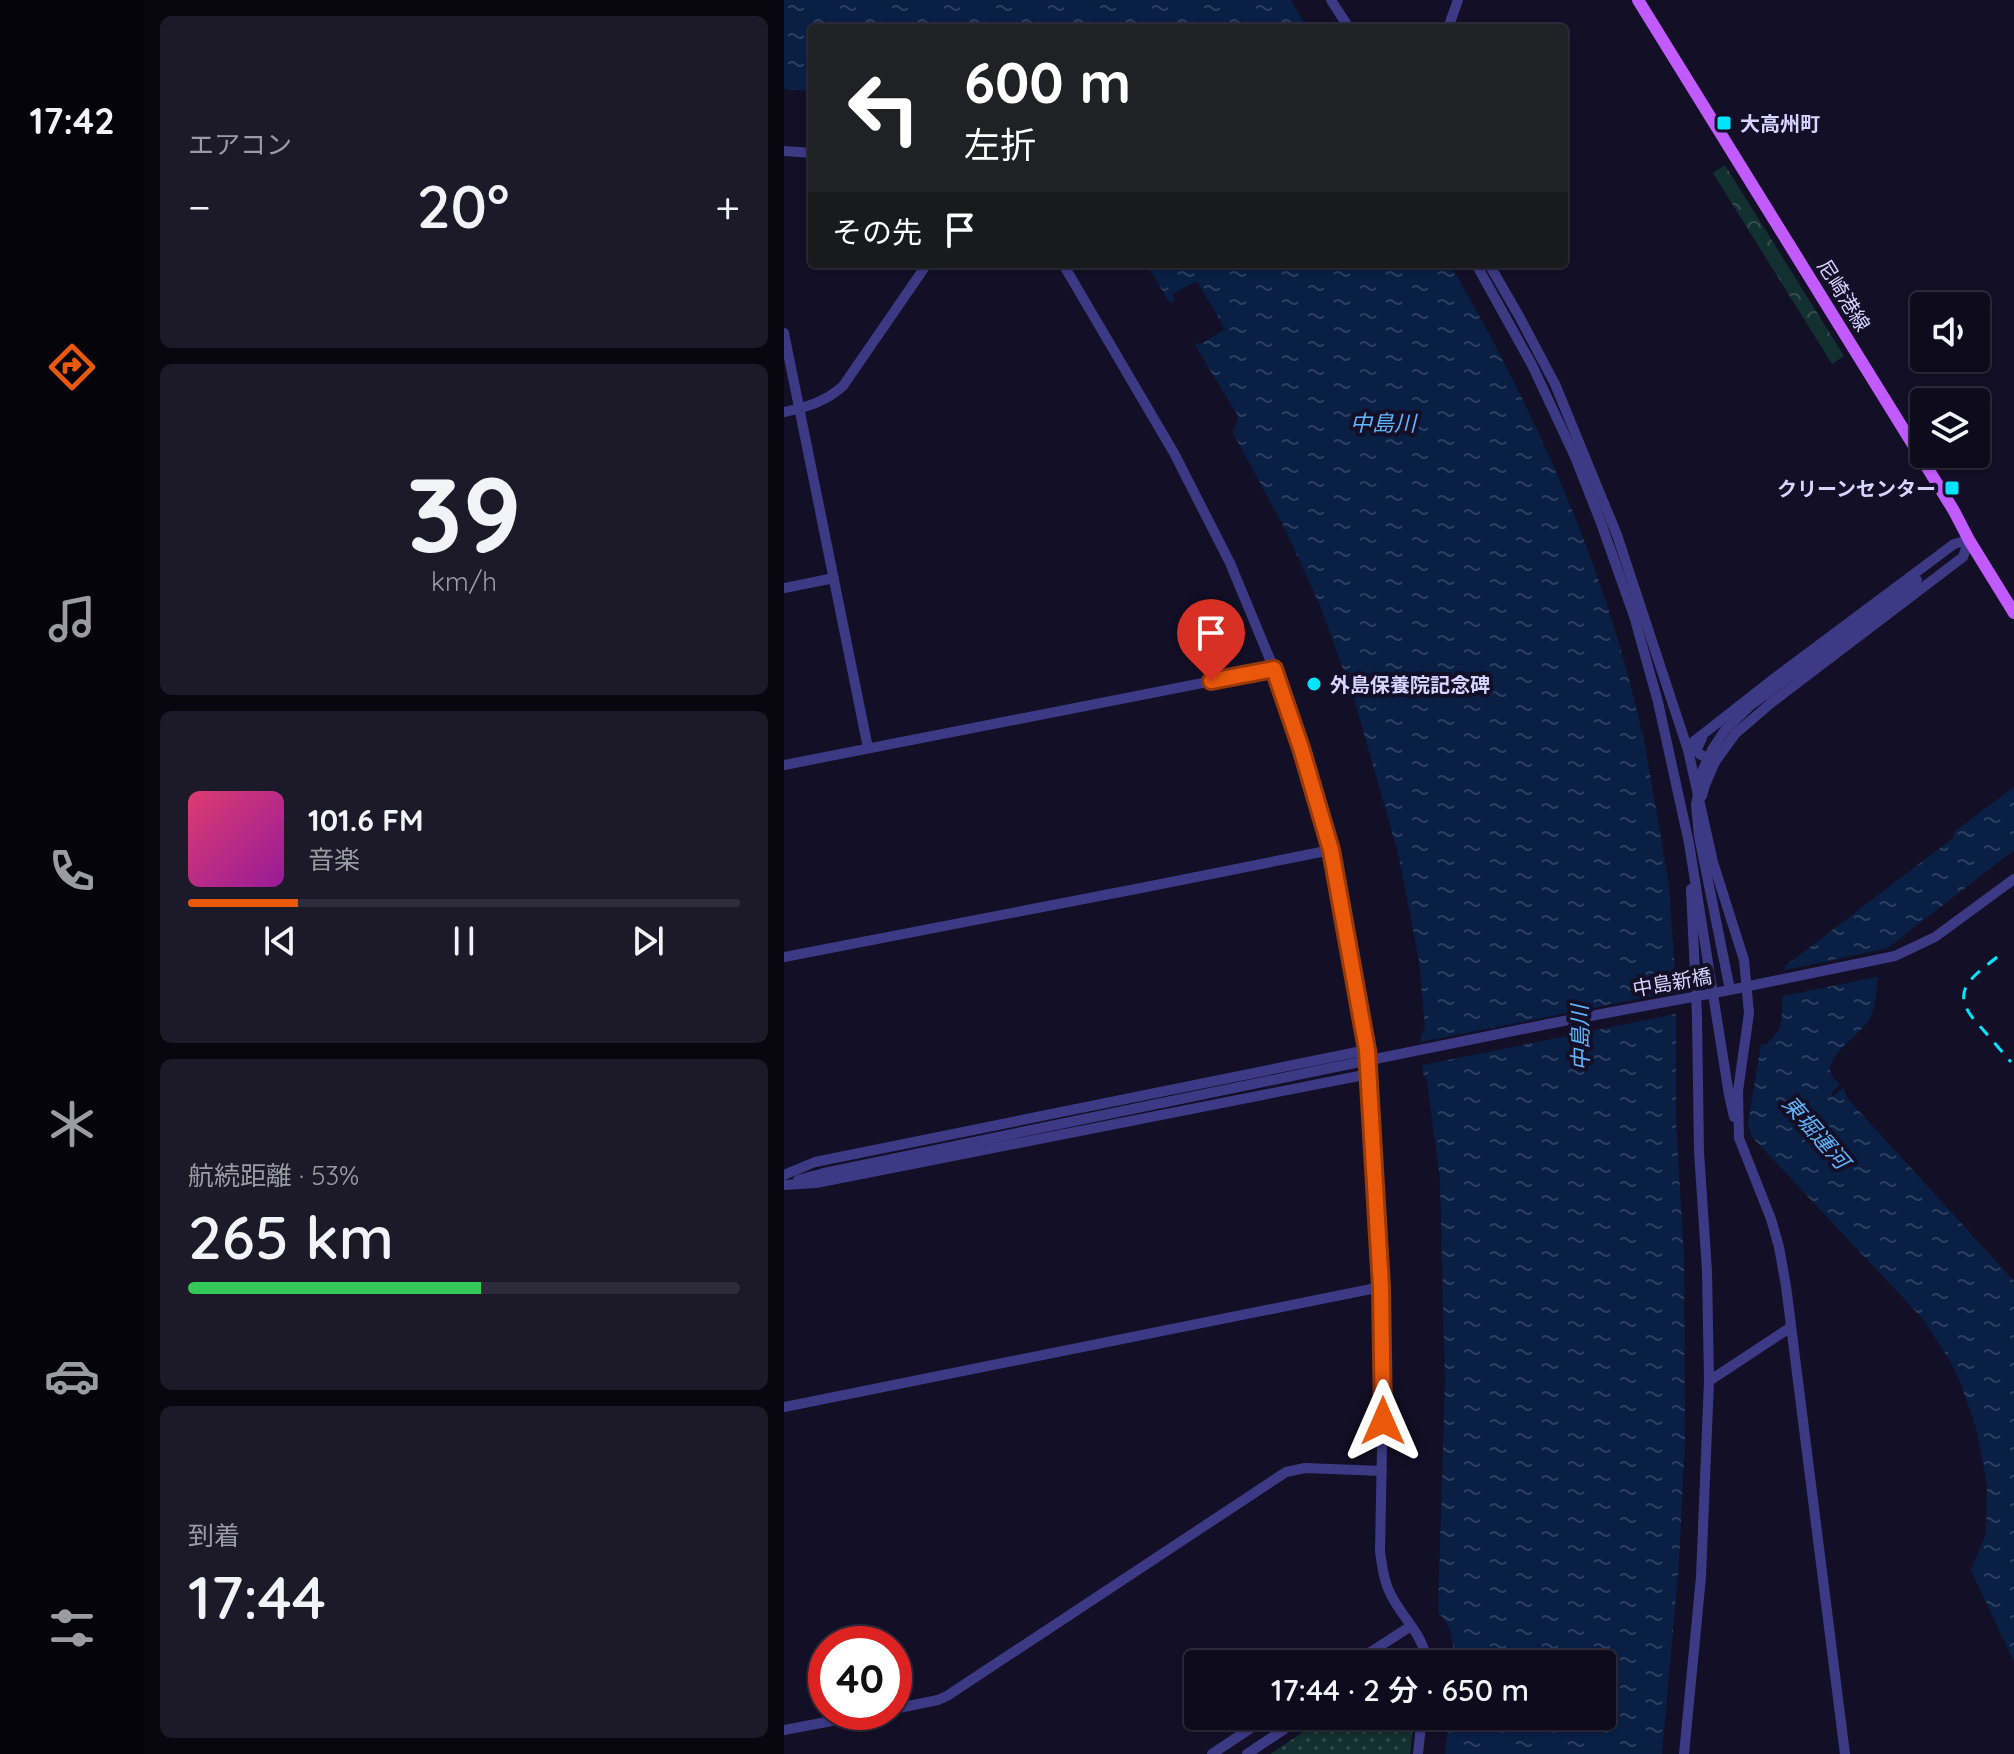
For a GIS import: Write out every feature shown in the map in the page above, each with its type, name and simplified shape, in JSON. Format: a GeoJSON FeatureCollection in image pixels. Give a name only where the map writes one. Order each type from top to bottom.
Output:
{"type":"FeatureCollection","features":[{"type":"Feature","properties":{"kind":"main road","name":"尼崎港線"},"geometry":{"type":"LineString","coordinates":[[1638,0],[2014,613]]}},
{"type":"Feature","properties":{"kind":"street"},"geometry":{"type":"LineString","coordinates":[[1331,0],[1346,24]]}},
{"type":"Feature","properties":{"kind":"street"},"geometry":{"type":"LineString","coordinates":[[1449,24],[1458,0]]}},
{"type":"Feature","properties":{"kind":"street"},"geometry":{"type":"LineString","coordinates":[[784,151],[808,153]]}},
{"type":"Feature","properties":{"kind":"street"},"geometry":{"type":"LineString","coordinates":[[784,412],[816,404],[843,386],[924,268]]}},
{"type":"Feature","properties":{"kind":"street"},"geometry":{"type":"LineString","coordinates":[[1065,268],[1174,453],[1230,563],[1274,669],[1331,850],[1369,1074],[1381,1287],[1382,1568],[1390,1594],[1425,1650]]}},
{"type":"Feature","properties":{"kind":"street"},"geometry":{"type":"LineString","coordinates":[[1478,268],[1532,365],[1575,457],[1601,523],[1645,653],[1658,702],[1689,843],[1729,1095],[1739,1138],[1779,1247],[1845,1754]]}},
{"type":"Feature","properties":{"kind":"street"},"geometry":{"type":"LineString","coordinates":[[1491,268],[1555,384],[1617,535],[1688,750],[1713,862],[1744,960],[1747,982],[1749,1013],[1738,1091],[1739,1138]]}},
{"type":"Feature","properties":{"kind":"street"},"geometry":{"type":"LineString","coordinates":[[784,333],[868,748]]}},
{"type":"Feature","properties":{"kind":"street"},"geometry":{"type":"LineString","coordinates":[[1730,990],[1699,836],[1696,805],[1702,772],[1712,750],[1725,730],[1751,705],[1969,540]]}},
{"type":"Feature","properties":{"kind":"street"},"geometry":{"type":"LineString","coordinates":[[1688,750],[1693,742],[1776,677],[1954,544],[1969,540]]}},
{"type":"Feature","properties":{"kind":"street"},"geometry":{"type":"LineString","coordinates":[[1701,810],[1705,785],[1723,749],[1735,734],[1771,703],[1963,557],[1969,540]]}},
{"type":"Feature","properties":{"kind":"street"},"geometry":{"type":"LineString","coordinates":[[784,588],[834,578]]}},
{"type":"Feature","properties":{"kind":"street"},"geometry":{"type":"LineString","coordinates":[[784,765],[1274,669]]}},
{"type":"Feature","properties":{"kind":"street"},"geometry":{"type":"LineString","coordinates":[[1712,727],[1699,742],[1696,751],[1709,757],[1723,749]]}},
{"type":"Feature","properties":{"kind":"street"},"geometry":{"type":"LineString","coordinates":[[1684,1754],[1701,1577],[1709,1381],[1689,843]]}},
{"type":"Feature","properties":{"kind":"street"},"geometry":{"type":"LineString","coordinates":[[784,957],[1331,850]]}},
{"type":"Feature","properties":{"kind":"street","name":"中島新橋"},"geometry":{"type":"LineString","coordinates":[[784,1180],[1895,956],[1935,937],[2014,879]]}},
{"type":"Feature","properties":{"kind":"street"},"geometry":{"type":"LineString","coordinates":[[784,1180],[815,1162],[1367,1050]]}},
{"type":"Feature","properties":{"kind":"street"},"geometry":{"type":"LineString","coordinates":[[784,1180],[816,1183],[1369,1074]]}},
{"type":"Feature","properties":{"kind":"street"},"geometry":{"type":"LineString","coordinates":[[784,1407],[1381,1287]]}},
{"type":"Feature","properties":{"kind":"street"},"geometry":{"type":"LineString","coordinates":[[1709,1381],[1791,1327]]}},
{"type":"Feature","properties":{"kind":"street"},"geometry":{"type":"LineString","coordinates":[[912,1705],[938,1700],[956,1690],[1286,1472],[1305,1468],[1382,1471]]}},
{"type":"Feature","properties":{"kind":"street"},"geometry":{"type":"LineString","coordinates":[[1374,1650],[1411,1626]]}},
{"type":"Feature","properties":{"kind":"street"},"geometry":{"type":"LineString","coordinates":[[784,1730],[808,1725]]}},
{"type":"Feature","properties":{"kind":"street"},"geometry":{"type":"LineString","coordinates":[[1212,1754],[1248,1730]]}},
{"type":"Feature","properties":{"kind":"street"},"geometry":{"type":"LineString","coordinates":[[1247,1754],[1283,1730]]}},
{"type":"Feature","properties":{"kind":"street"},"geometry":{"type":"LineString","coordinates":[[1418,1754],[1421,1730]]}},
{"type":"Feature","properties":{"kind":"green space"},"geometry":{"type":"Polygon","coordinates":[[[1725,165],[1844,356],[1832,364],[1713,173],[1725,165]]]}},
{"type":"Feature","properties":{"kind":"green space"},"geometry":{"type":"Polygon","coordinates":[[[1307,1730],[1413,1730],[1410,1754],[1270,1754],[1307,1730]]]}},
{"type":"Feature","properties":{"kind":"water"},"geometry":{"type":"Polygon","coordinates":[[[784,0],[1291,0],[1305,24],[808,24],[808,91],[784,89],[784,0]]]}},
{"type":"Feature","properties":{"kind":"water","name":"中島川"},"geometry":{"type":"Polygon","coordinates":[[[1148,268],[1452,268],[1511,375],[1538,432],[1564,490],[1608,609],[1627,670],[1640,733],[1643,733],[1669,885],[1676,988],[1676,1121],[1684,1257],[1685,1439],[1679,1563],[1662,1754],[1445,1754],[1448,1730],[1616,1730],[1616,1650],[1453,1650],[1450,1630],[1438,1613],[1445,1381],[1440,1180],[1419,1042],[1425,1027],[1419,960],[1398,853],[1354,699],[1319,603],[1283,525],[1232,431],[1238,416],[1195,345],[1225,329],[1197,281],[1172,294],[1175,301],[1170,303],[1148,268]]]}},
{"type":"Feature","properties":{"kind":"water","name":"東堀運河"},"geometry":{"type":"Polygon","coordinates":[[[2014,787],[2014,850],[1880,954],[1871,1016],[1840,1050],[1830,1070],[1840,1085],[1831,1097],[1843,1088],[1848,1099],[2014,1281],[2014,1662],[1971,1570],[1986,1534],[1987,1485],[1976,1428],[1950,1361],[1923,1319],[1752,1137],[1748,1124],[1761,1044],[1765,1045],[1781,1025],[1785,966],[1953,838],[1955,831],[2014,787]]]}},
{"type":"Feature","properties":{"kind":"pier"},"geometry":{"type":"Polygon","coordinates":[[[1893,947],[1882,959],[1881,976],[1778,997],[1781,971],[1893,947]]]}},
{"type":"Feature","properties":{"kind":"pier"},"geometry":{"type":"Polygon","coordinates":[[[1680,991],[1680,1013],[1418,1066],[1415,1043],[1680,991]]]}},
{"type":"Feature","properties":{"kind":"railway"},"geometry":{"type":"LineString","coordinates":[[1997,957],[1968,983],[1964,998],[1972,1017],[2011,1062]]}},
{"type":"Feature","properties":{"kind":"place","name":"大高州町"},"geometry":{"type":"Point","coordinates":[1724,123]}},
{"type":"Feature","properties":{"kind":"place","name":"クリーンセンター"},"geometry":{"type":"Point","coordinates":[1952,488]}},
{"type":"Feature","properties":{"kind":"place","name":"外島保養院記念碑"},"geometry":{"type":"Point","coordinates":[1314,684]}},
{"type":"Feature","properties":{"kind":"route"},"geometry":{"type":"LineString","coordinates":[[1211,681],[1274,669],[1331,850],[1367,1050],[1381,1287],[1383,1421]]}}]}
